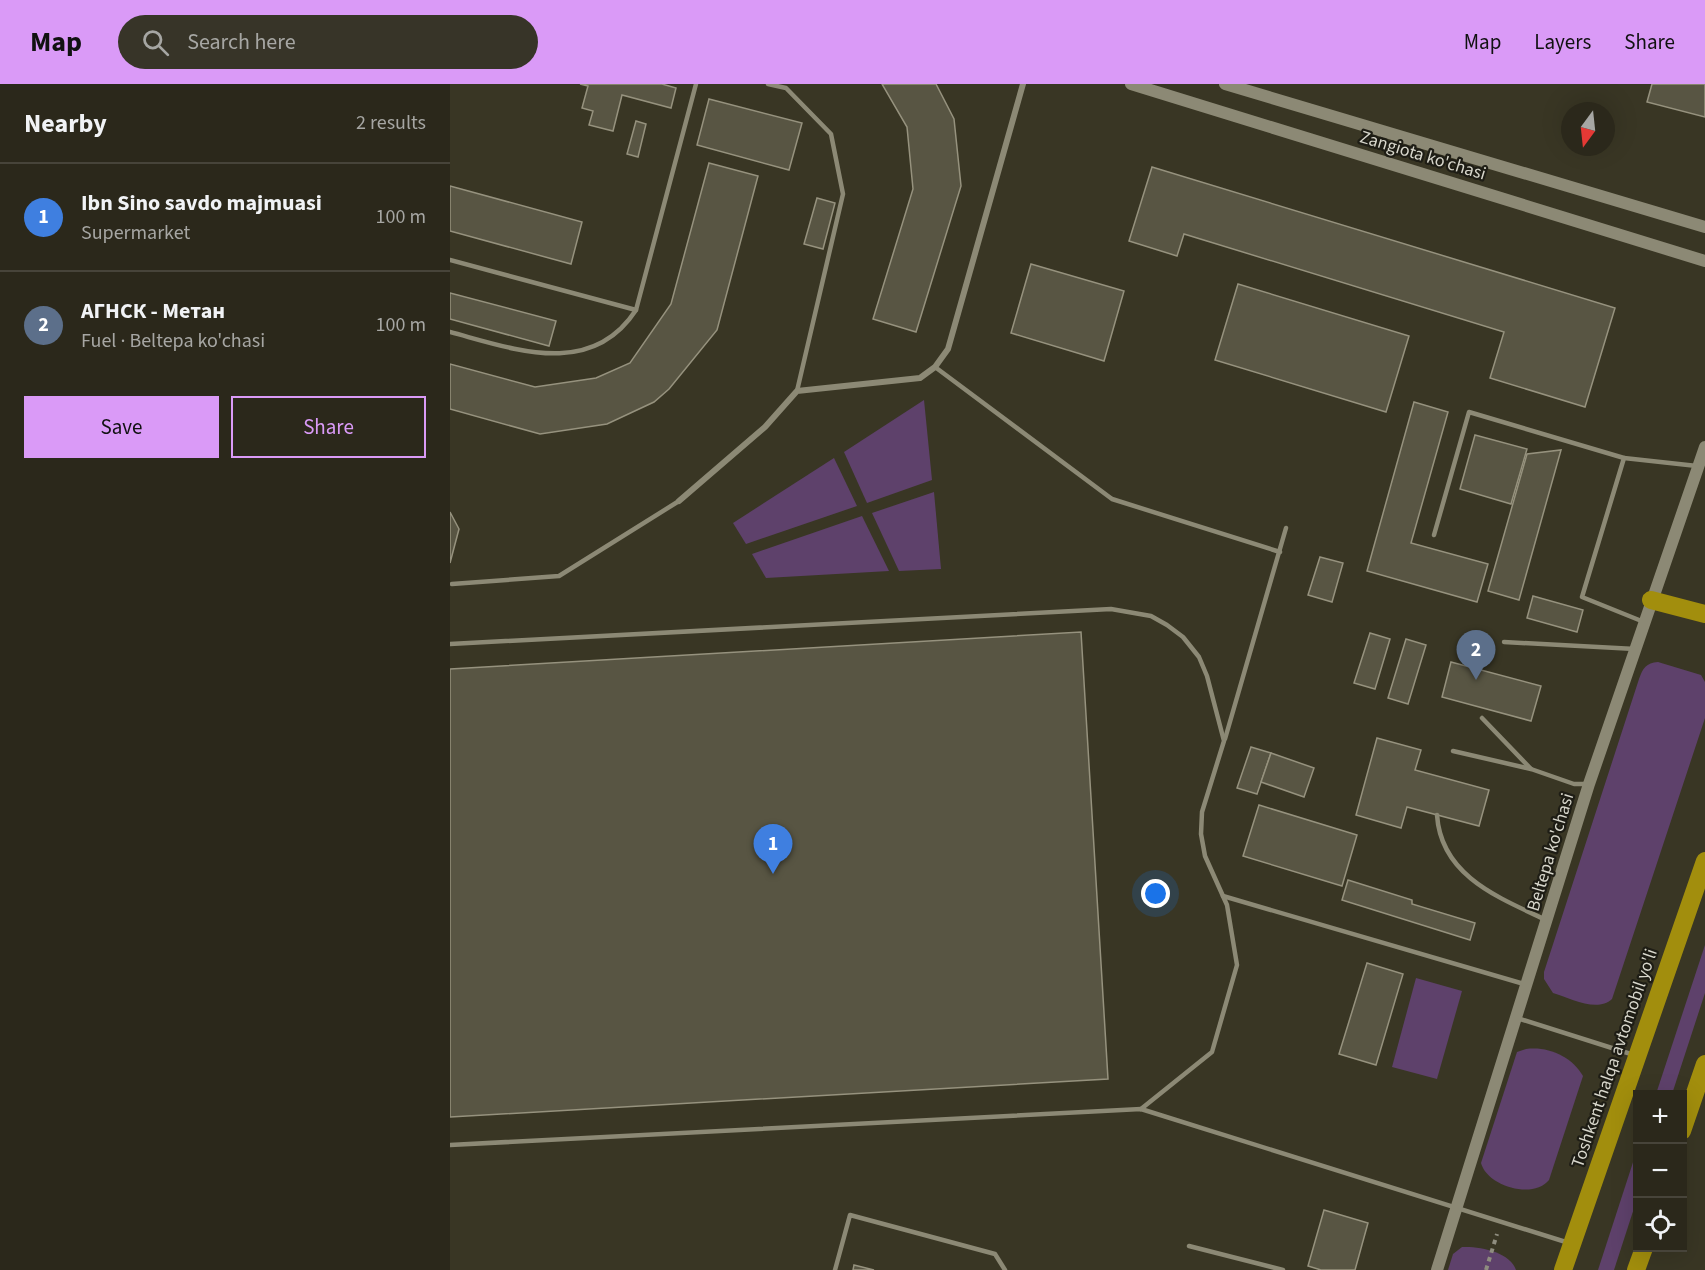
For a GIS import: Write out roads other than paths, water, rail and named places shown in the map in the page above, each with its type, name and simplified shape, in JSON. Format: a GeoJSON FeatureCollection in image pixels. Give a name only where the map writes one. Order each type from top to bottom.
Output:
{"type":"FeatureCollection","features":[{"type":"Feature","properties":{"kind":"highway"},"geometry":{"type":"LineString","coordinates":[[1651,600],[1705,614]]}},
{"type":"Feature","properties":{"kind":"highway","name":"Toshkent halqa avtomobil yo'li"},"geometry":{"type":"LineString","coordinates":[[1563,1270],[1705,861]]}},
{"type":"Feature","properties":{"kind":"highway"},"geometry":{"type":"LineString","coordinates":[[1687,1119],[1705,1064]]}},
{"type":"Feature","properties":{"kind":"highway"},"geometry":{"type":"LineString","coordinates":[[1636,1270],[1643,1252]]}},
{"type":"Feature","properties":{"kind":"main road","name":"Zangiota ko'chasi"},"geometry":{"type":"LineString","coordinates":[[1131,84],[1705,261]]}},
{"type":"Feature","properties":{"kind":"main road","name":"Zangiota ko'chasi"},"geometry":{"type":"LineString","coordinates":[[1225,84],[1705,227]]}},
{"type":"Feature","properties":{"kind":"main road","name":"Beltepa ko'chasi"},"geometry":{"type":"LineString","coordinates":[[1437,1270],[1590,784],[1705,447]]}},
{"type":"Feature","properties":{"kind":"street"},"geometry":{"type":"LineString","coordinates":[[680,501],[765,427],[797,391],[920,378],[934,367],[948,349],[1023,84]]}},
{"type":"Feature","properties":{"kind":"lane"},"geometry":{"type":"LineString","coordinates":[[450,332],[531,353],[562,354],[589,348],[608,339],[627,324],[636,310],[696,84]]}},
{"type":"Feature","properties":{"kind":"lane"},"geometry":{"type":"LineString","coordinates":[[768,84],[786,88],[831,134],[843,194],[797,391]]}},
{"type":"Feature","properties":{"kind":"lane"},"geometry":{"type":"LineString","coordinates":[[450,260],[636,310]]}},
{"type":"Feature","properties":{"kind":"lane"},"geometry":{"type":"LineString","coordinates":[[934,367],[1112,499],[1280,552]]}},
{"type":"Feature","properties":{"kind":"lane"},"geometry":{"type":"LineString","coordinates":[[1434,535],[1469,412],[1624,458],[1697,466]]}},
{"type":"Feature","properties":{"kind":"lane"},"geometry":{"type":"LineString","coordinates":[[1624,458],[1582,597],[1644,622]]}},
{"type":"Feature","properties":{"kind":"lane"},"geometry":{"type":"LineString","coordinates":[[452,584],[560,576],[680,501]]}},
{"type":"Feature","properties":{"kind":"lane"},"geometry":{"type":"LineString","coordinates":[[1141,1109],[1212,1052],[1237,965],[1234,935],[1223,896],[1205,856],[1201,834],[1202,812],[1286,528]]}},
{"type":"Feature","properties":{"kind":"lane"},"geometry":{"type":"LineString","coordinates":[[450,644],[1111,609],[1151,616],[1183,637],[1199,657],[1207,676],[1224,741]]}},
{"type":"Feature","properties":{"kind":"lane"},"geometry":{"type":"LineString","coordinates":[[1504,642],[1635,649]]}},
{"type":"Feature","properties":{"kind":"lane"},"geometry":{"type":"LineString","coordinates":[[1482,718],[1531,769]]}},
{"type":"Feature","properties":{"kind":"lane"},"geometry":{"type":"LineString","coordinates":[[1453,751],[1531,769],[1574,784],[1590,784]]}},
{"type":"Feature","properties":{"kind":"lane"},"geometry":{"type":"LineString","coordinates":[[1437,815],[1438,837],[1466,876],[1498,898],[1547,921]]}},
{"type":"Feature","properties":{"kind":"lane"},"geometry":{"type":"LineString","coordinates":[[1223,896],[1527,985]]}},
{"type":"Feature","properties":{"kind":"lane"},"geometry":{"type":"LineString","coordinates":[[1517,1018],[1636,1056]]}},
{"type":"Feature","properties":{"kind":"lane"},"geometry":{"type":"LineString","coordinates":[[450,1145],[1141,1109],[1572,1244]]}},
{"type":"Feature","properties":{"kind":"lane"},"geometry":{"type":"LineString","coordinates":[[835,1270],[850,1215],[995,1254],[1005,1270]]}},
{"type":"Feature","properties":{"kind":"lane"},"geometry":{"type":"LineString","coordinates":[[1189,1246],[1283,1270]]}},
{"type":"Feature","properties":{"kind":"place","name":"АГНСК - Метан"},"geometry":{"type":"Point","coordinates":[1476,680]}},
{"type":"Feature","properties":{"kind":"place","name":"Ibn Sino savdo majmuasi"},"geometry":{"type":"Point","coordinates":[773,874]}}]}
